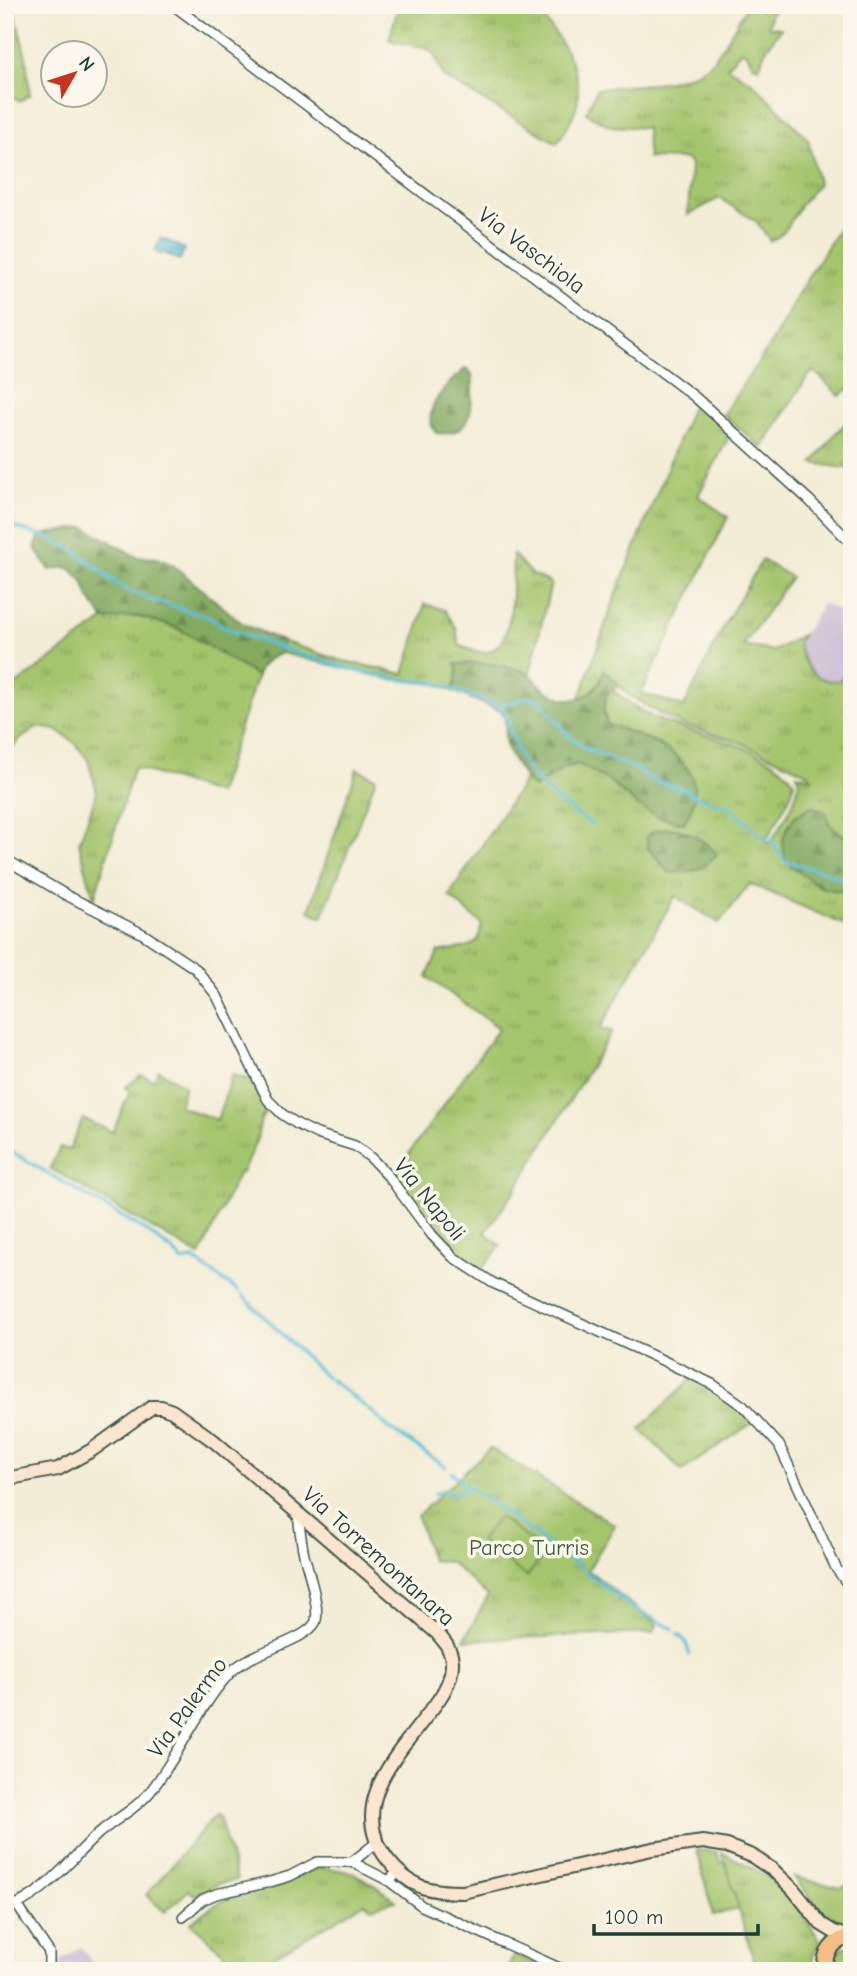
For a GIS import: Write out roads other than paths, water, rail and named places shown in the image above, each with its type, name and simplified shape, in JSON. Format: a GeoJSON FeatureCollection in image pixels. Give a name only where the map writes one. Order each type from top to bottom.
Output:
{"type":"FeatureCollection","features":[{"type":"Feature","properties":{"kind":"main road"},"geometry":{"type":"LineString","coordinates":[[824,1964],[835,1943],[850,1937]]}},
{"type":"Feature","properties":{"kind":"street","name":"Via Vaschiola"},"geometry":{"type":"LineString","coordinates":[[173,5],[695,397],[809,500],[852,544]]}},
{"type":"Feature","properties":{"kind":"street","name":"Via Napoli"},"geometry":{"type":"LineString","coordinates":[[5,859],[143,934],[196,969],[217,996],[268,1100],[297,1124],[317,1134],[355,1146],[371,1158],[389,1177],[432,1235],[463,1265],[493,1283],[712,1384],[743,1406],[779,1445],[836,1568],[852,1590]]}},
{"type":"Feature","properties":{"kind":"street","name":"Via Torremontanara"},"geometry":{"type":"LineString","coordinates":[[5,1479],[58,1469],[92,1450],[134,1418],[158,1406],[172,1411],[214,1441],[298,1511],[437,1633],[447,1644],[452,1660],[451,1673],[443,1695],[380,1780],[373,1797],[372,1829],[376,1843],[394,1877],[422,1906],[566,1971]]}},
{"type":"Feature","properties":{"kind":"street","name":"Via Palermo"},"geometry":{"type":"LineString","coordinates":[[5,1909],[17,1905],[63,1871],[100,1832],[148,1795],[206,1703],[240,1663],[314,1625],[317,1618],[303,1553],[298,1511]]}},
{"type":"Feature","properties":{"kind":"street","name":"Via Torremontanara"},"geometry":{"type":"LineString","coordinates":[[394,1877],[437,1892],[463,1892],[652,1849],[702,1842],[727,1846],[752,1856],[773,1870],[793,1889],[827,1928],[850,1937]]}},
{"type":"Feature","properties":{"kind":"street"},"geometry":{"type":"LineString","coordinates":[[352,1862],[376,1843]]}},
{"type":"Feature","properties":{"kind":"street"},"geometry":{"type":"LineString","coordinates":[[183,1917],[202,1900],[216,1894],[280,1879],[317,1862],[352,1862],[394,1877]]}},
{"type":"Feature","properties":{"kind":"street"},"geometry":{"type":"LineString","coordinates":[[17,1905],[50,1952],[49,1971]]}},
{"type":"Feature","properties":{"kind":"street","name":"Via Torremontanara"},"geometry":{"type":"LineString","coordinates":[[811,1912],[824,1934],[824,1964]]}},
{"type":"Feature","properties":{"kind":"water"},"geometry":{"type":"Polygon","coordinates":[[[161,238],[185,249],[180,260],[155,251],[161,238]]]}},
{"type":"Feature","properties":{"kind":"waterway"},"geometry":{"type":"LineString","coordinates":[[5,524],[49,538],[74,550],[123,588],[149,599],[209,617],[228,629],[305,656],[358,671],[404,680],[434,682],[498,706],[529,697],[541,700],[568,735],[587,749],[634,768],[655,781],[730,807],[760,835],[767,838]]}},
{"type":"Feature","properties":{"kind":"waterway"},"geometry":{"type":"LineString","coordinates":[[499,707],[504,711],[523,762],[536,780],[554,797],[592,824]]}},
{"type":"Feature","properties":{"kind":"waterway"},"geometry":{"type":"LineString","coordinates":[[771,840],[785,861],[852,883]]}},
{"type":"Feature","properties":{"kind":"waterway"},"geometry":{"type":"LineString","coordinates":[[5,1148],[143,1229],[172,1250],[182,1261],[193,1259],[238,1291]]}},
{"type":"Feature","properties":{"kind":"waterway"},"geometry":{"type":"LineString","coordinates":[[242,1295],[327,1378]]}},
{"type":"Feature","properties":{"kind":"waterway"},"geometry":{"type":"LineString","coordinates":[[331,1380],[389,1428],[446,1467]]}},
{"type":"Feature","properties":{"kind":"waterway"},"geometry":{"type":"LineString","coordinates":[[452,1472],[461,1482],[492,1503]]}},
{"type":"Feature","properties":{"kind":"waterway"},"geometry":{"type":"LineString","coordinates":[[434,1494],[443,1490],[460,1493],[468,1486]]}},
{"type":"Feature","properties":{"kind":"waterway"},"geometry":{"type":"LineString","coordinates":[[496,1506],[580,1567]]}},
{"type":"Feature","properties":{"kind":"waterway"},"geometry":{"type":"LineString","coordinates":[[585,1571],[631,1607],[673,1629]]}},
{"type":"Feature","properties":{"kind":"waterway"},"geometry":{"type":"LineString","coordinates":[[678,1634],[685,1641],[690,1655]]}},
{"type":"Feature","properties":{"kind":"park label","name":"Parco Turris"},"geometry":{"type":"Point","coordinates":[529,1547]}}]}
